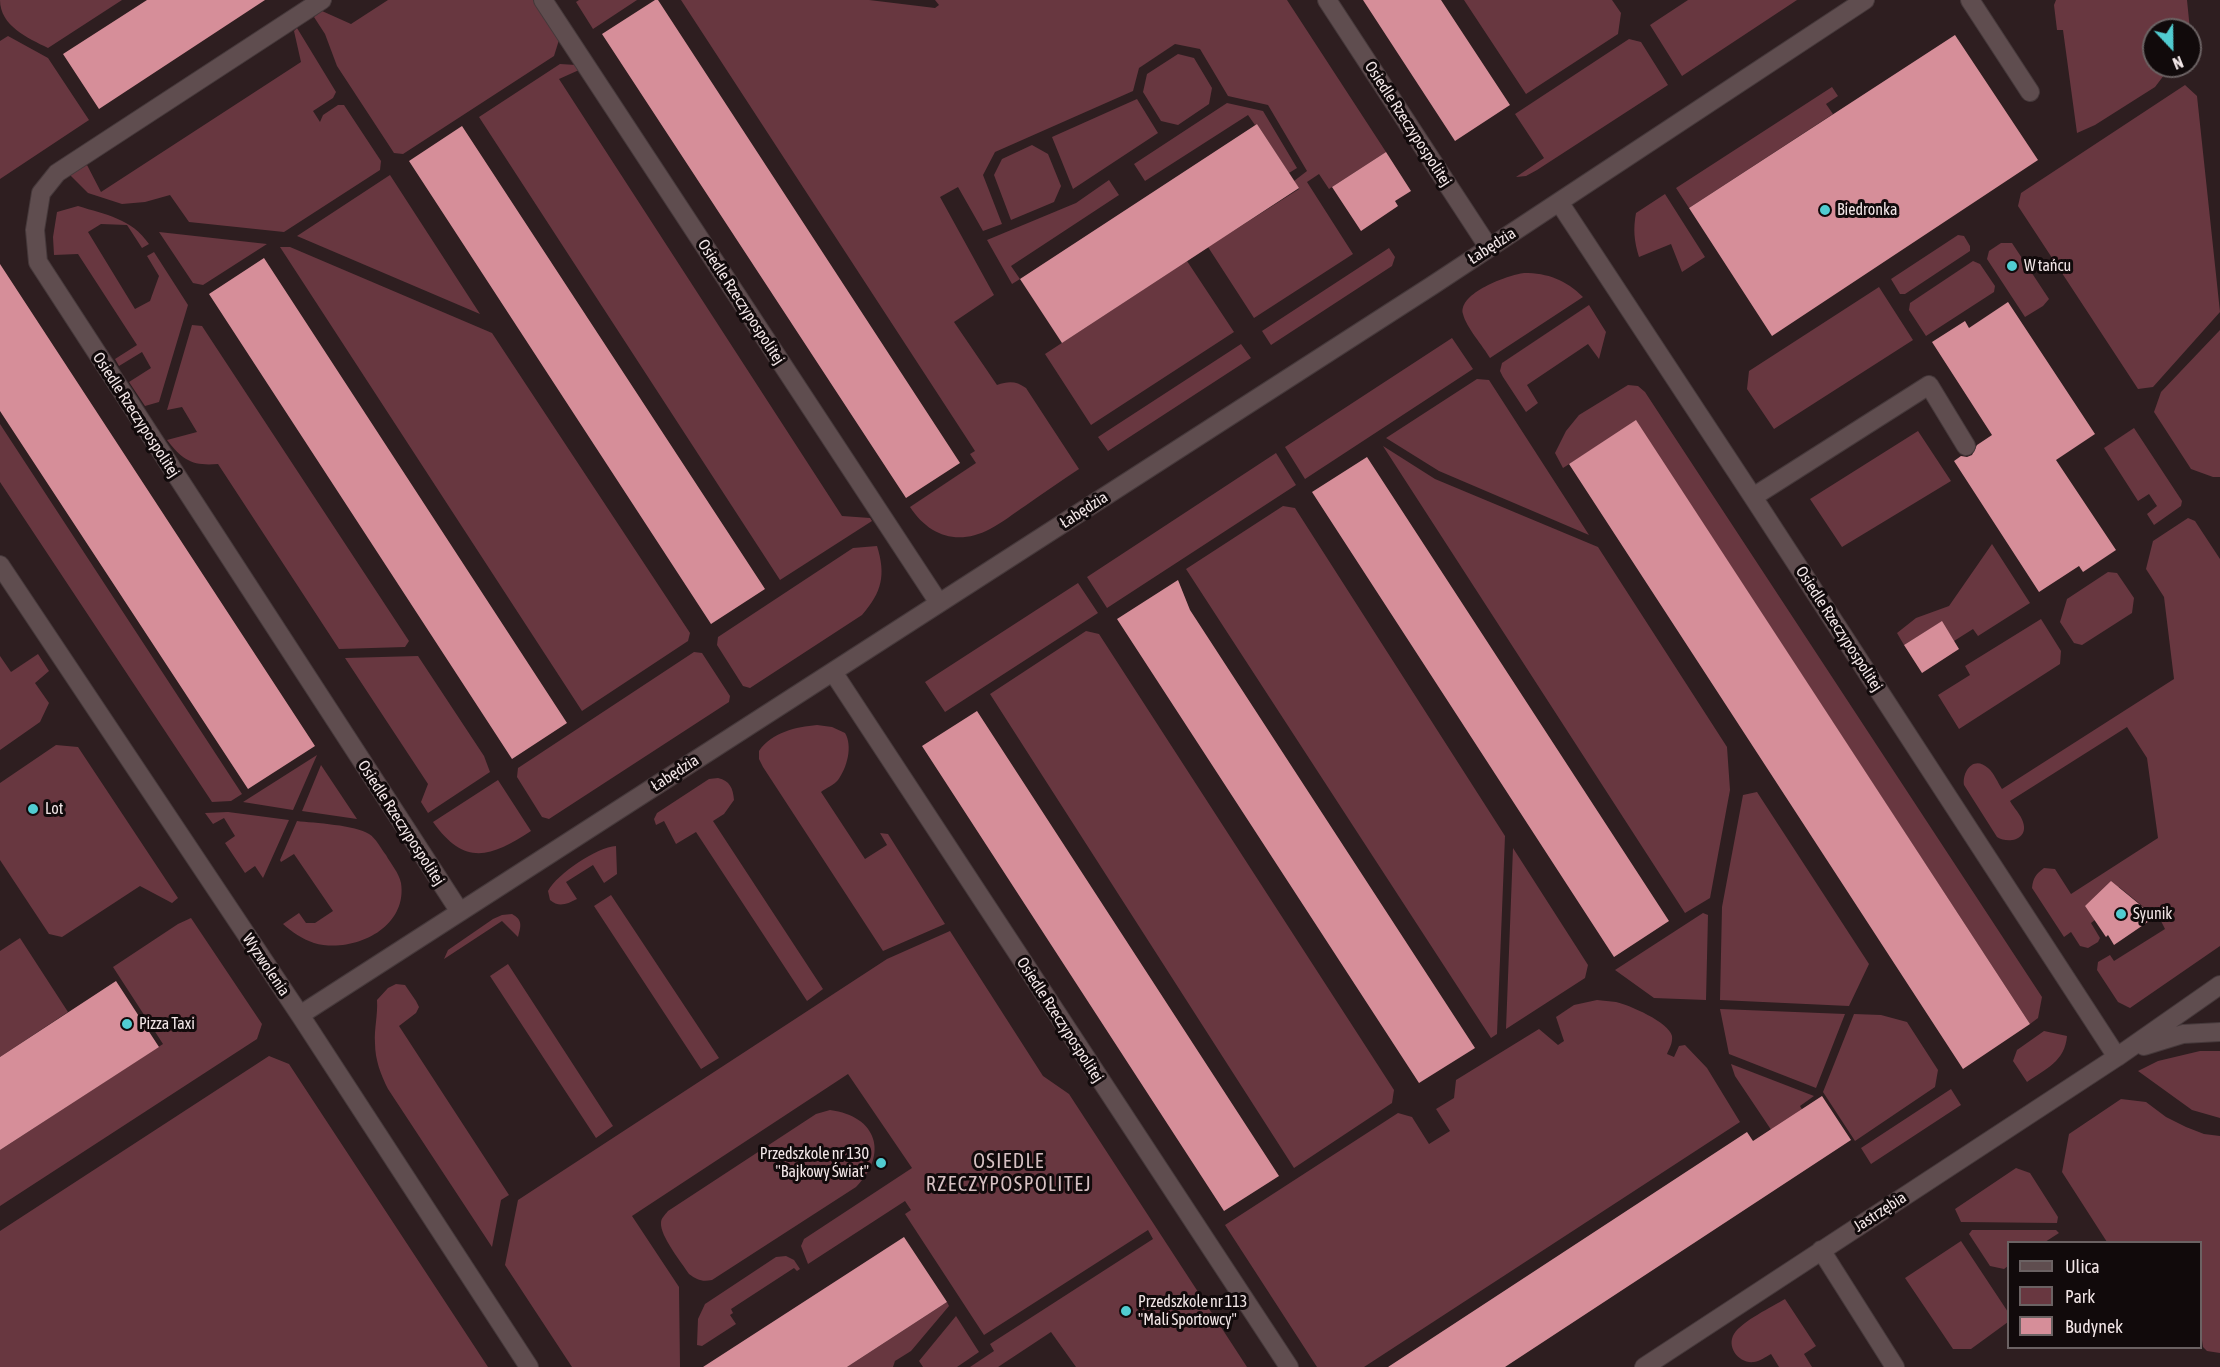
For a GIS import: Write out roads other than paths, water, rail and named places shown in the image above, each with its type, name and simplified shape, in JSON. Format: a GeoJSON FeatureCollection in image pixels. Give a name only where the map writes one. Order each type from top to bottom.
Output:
{"type":"FeatureCollection","features":[{"type":"Feature","properties":{"kind":"street","name":"Osiedle Rzeczypospolitej"},"geometry":{"type":"LineString","coordinates":[[322,0],[57,173],[41,193],[35,230],[38,262],[460,912]]}},
{"type":"Feature","properties":{"kind":"street","name":"Osiedle Rzeczypospolitej"},"geometry":{"type":"LineString","coordinates":[[543,0],[939,603]]}},
{"type":"Feature","properties":{"kind":"street","name":"Osiedle Rzeczypospolitej"},"geometry":{"type":"LineString","coordinates":[[1327,0],[1489,249]]}},
{"type":"Feature","properties":{"kind":"street","name":"Łabędzia"},"geometry":{"type":"LineString","coordinates":[[300,1015],[1489,249],[1865,0]]}},
{"type":"Feature","properties":{"kind":"street"},"geometry":{"type":"LineString","coordinates":[[1970,0],[2030,92]]}},
{"type":"Feature","properties":{"kind":"street","name":"Osiedle Rzeczypospolitej"},"geometry":{"type":"LineString","coordinates":[[1559,202],[2117,1057]]}},
{"type":"Feature","properties":{"kind":"street"},"geometry":{"type":"LineString","coordinates":[[1753,496],[1929,385],[1966,446]]}},
{"type":"Feature","properties":{"kind":"street","name":"Wyzwolenia"},"geometry":{"type":"LineString","coordinates":[[0,566],[300,1015],[528,1367]]}},
{"type":"Feature","properties":{"kind":"street","name":"Osiedle Rzeczypospolitej"},"geometry":{"type":"LineString","coordinates":[[833,672],[1289,1367]]}},
{"type":"Feature","properties":{"kind":"street","name":"Jastrzębia"},"geometry":{"type":"LineString","coordinates":[[1644,1367],[2117,1057],[2220,985]]}},
{"type":"Feature","properties":{"kind":"street","name":"Jastrzębia"},"geometry":{"type":"LineString","coordinates":[[2117,1057],[2183,1034],[2220,1032]]}},
{"type":"Feature","properties":{"kind":"street"},"geometry":{"type":"LineString","coordinates":[[1821,1250],[1895,1367]]}},
{"type":"Feature","properties":{"kind":"place","name":"Biedronka"},"geometry":{"type":"Point","coordinates":[1825,210]}},
{"type":"Feature","properties":{"kind":"place","name":"W tańcu"},"geometry":{"type":"Point","coordinates":[2012,266]}},
{"type":"Feature","properties":{"kind":"place","name":"Lot"},"geometry":{"type":"Point","coordinates":[33,809]}},
{"type":"Feature","properties":{"kind":"place","name":"Syunik"},"geometry":{"type":"Point","coordinates":[2121,914]}},
{"type":"Feature","properties":{"kind":"place","name":"Pizza Taxi"},"geometry":{"type":"Point","coordinates":[127,1024]}},
{"type":"Feature","properties":{"kind":"place","name":"Przedszkole nr 130 \"Bajkowy Świat\""},"geometry":{"type":"Point","coordinates":[881,1163]}},
{"type":"Feature","properties":{"kind":"place","name":"Przedszkole nr 113 \"Mali Sportowcy\""},"geometry":{"type":"Point","coordinates":[1126,1311]}},
{"type":"Feature","properties":{"kind":"district","name":"OSIEDLE RZECZYPOSPOLITEJ"},"geometry":{"type":"Point","coordinates":[1009,1174]}}]}
